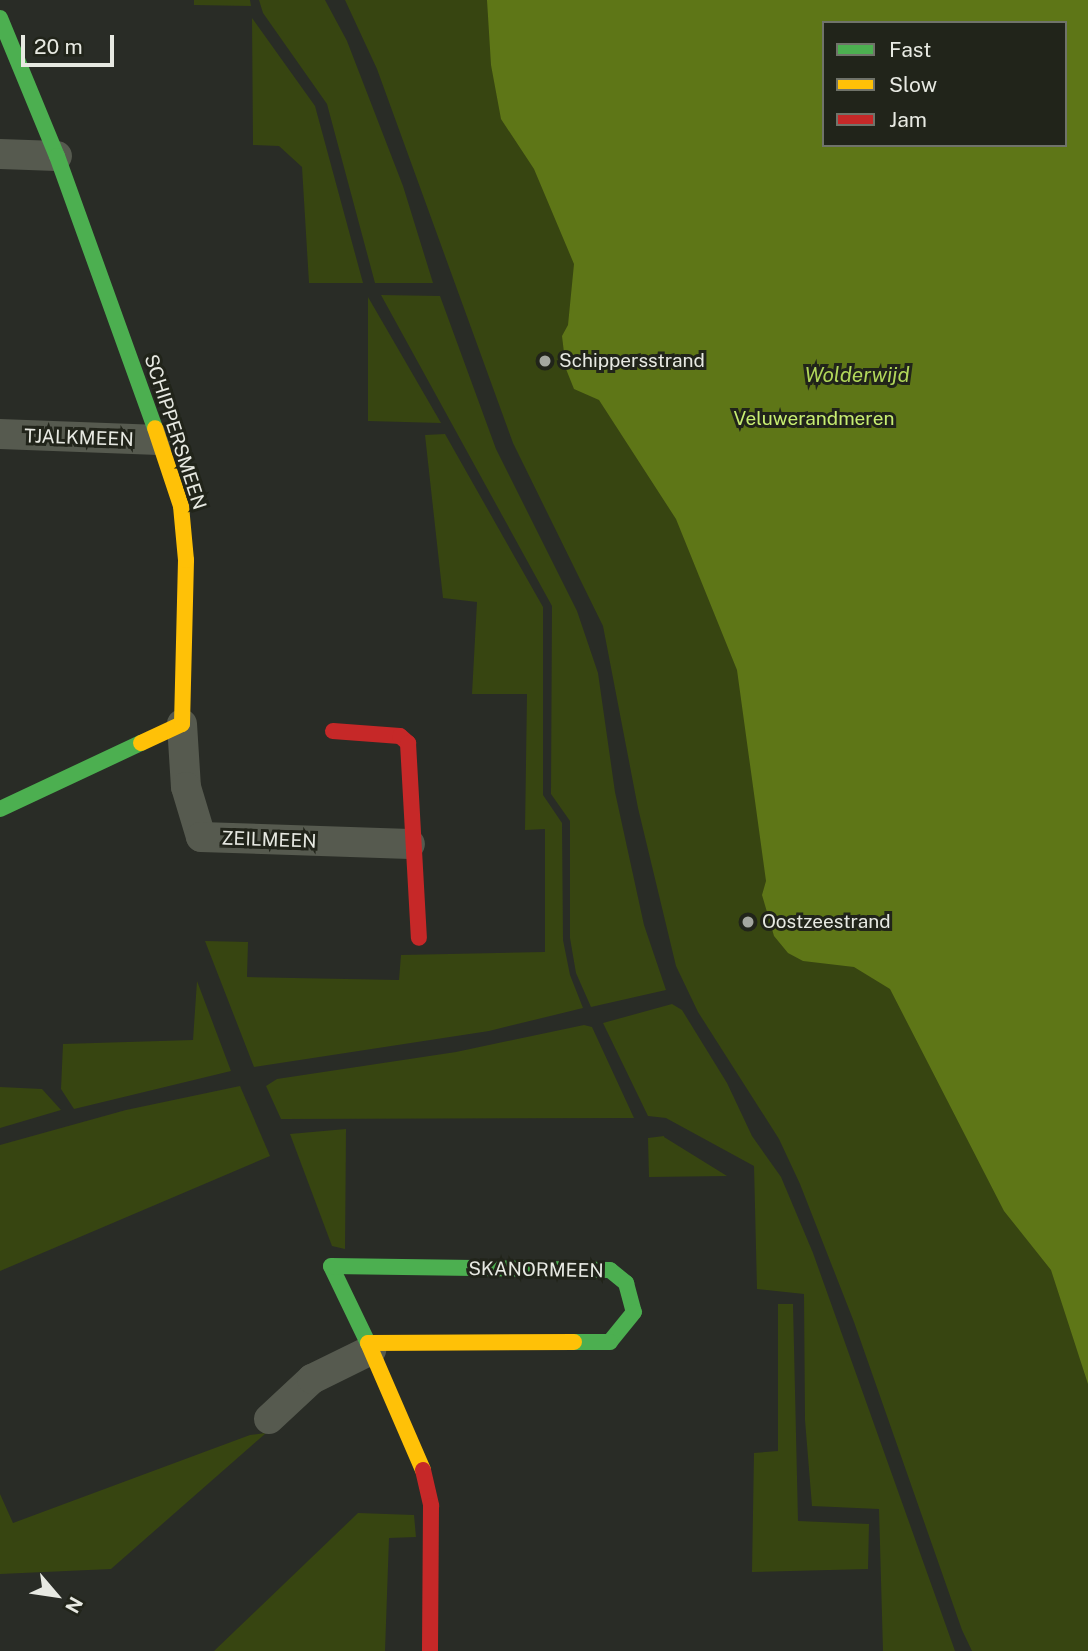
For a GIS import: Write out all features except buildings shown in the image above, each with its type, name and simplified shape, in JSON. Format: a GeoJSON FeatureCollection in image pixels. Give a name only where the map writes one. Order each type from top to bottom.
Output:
{"type":"FeatureCollection","features":[{"type":"Feature","properties":{"kind":"street","name":"SCHIPPERSMEEN"},"geometry":{"type":"LineString","coordinates":[[0,18],[57,156],[181,506],[186,559],[182,724]]}},
{"type":"Feature","properties":{"kind":"street"},"geometry":{"type":"LineString","coordinates":[[0,154],[57,156]]}},
{"type":"Feature","properties":{"kind":"street","name":"TJALKMEEN"},"geometry":{"type":"LineString","coordinates":[[0,434],[159,440]]}},
{"type":"Feature","properties":{"kind":"street"},"geometry":{"type":"LineString","coordinates":[[0,808],[182,724]]}},
{"type":"Feature","properties":{"kind":"street","name":"ZEILMEEN"},"geometry":{"type":"LineString","coordinates":[[182,724],[186,787],[201,837],[410,844]]}},
{"type":"Feature","properties":{"kind":"street"},"geometry":{"type":"LineString","coordinates":[[332,731],[400,736],[408,744],[410,844],[419,938]]}},
{"type":"Feature","properties":{"kind":"street","name":"SKANORMEEN"},"geometry":{"type":"LineString","coordinates":[[269,1419],[312,1379],[369,1347],[610,1342],[634,1312],[626,1283],[610,1270],[331,1266],[369,1347]]}},
{"type":"Feature","properties":{"kind":"street"},"geometry":{"type":"LineString","coordinates":[[369,1347],[424,1469],[430,1506],[430,1651]]}},
{"type":"Feature","properties":{"kind":"green space"},"geometry":{"type":"Polygon","coordinates":[[[194,0],[250,0],[251,6],[194,5],[194,0]]]}},
{"type":"Feature","properties":{"kind":"green space"},"geometry":{"type":"Polygon","coordinates":[[[259,0],[325,0],[347,41],[403,186],[433,283],[375,283],[327,104],[263,13],[259,0]]]}},
{"type":"Feature","properties":{"kind":"green space","name":"Wolderwijd"},"geometry":{"type":"Polygon","coordinates":[[[345,0],[1088,0],[1088,1651],[972,1651],[962,1630],[854,1322],[800,1184],[779,1139],[698,1012],[676,966],[638,808],[603,626],[513,443],[377,69],[345,0]]]}},
{"type":"Feature","properties":{"kind":"green space"},"geometry":{"type":"Polygon","coordinates":[[[252,18],[315,106],[363,283],[309,283],[302,167],[279,146],[253,145],[252,18]]]}},
{"type":"Feature","properties":{"kind":"green space"},"geometry":{"type":"Polygon","coordinates":[[[381,295],[440,296],[496,449],[577,611],[598,673],[615,792],[644,925],[666,990],[591,1007],[576,973],[570,938],[570,821],[551,794],[552,606],[381,295]]]}},
{"type":"Feature","properties":{"kind":"green space"},"geometry":{"type":"Polygon","coordinates":[[[368,297],[441,423],[368,421],[368,297]]]}},
{"type":"Feature","properties":{"kind":"green space"},"geometry":{"type":"Polygon","coordinates":[[[445,434],[543,607],[543,795],[562,823],[563,940],[570,975],[583,1008],[489,1031],[254,1067],[205,941],[248,942],[247,977],[399,980],[401,955],[545,952],[545,829],[525,830],[527,694],[472,694],[477,602],[443,598],[425,435],[445,434]]]}},
{"type":"Feature","properties":{"kind":"green space"},"geometry":{"type":"Polygon","coordinates":[[[197,981],[231,1071],[74,1109],[61,1089],[63,1044],[193,1040],[197,981]]]}},
{"type":"Feature","properties":{"kind":"green space"},"geometry":{"type":"Polygon","coordinates":[[[672,1004],[682,1010],[727,1083],[752,1136],[781,1177],[813,1253],[955,1651],[883,1651],[879,1509],[812,1506],[805,1420],[804,1294],[757,1289],[754,1166],[666,1118],[648,1116],[603,1023],[672,1004]]]}},
{"type":"Feature","properties":{"kind":"green space"},"geometry":{"type":"Polygon","coordinates":[[[584,1025],[592,1027],[634,1118],[281,1119],[266,1086],[277,1079],[456,1052],[584,1025]]]}},
{"type":"Feature","properties":{"kind":"green space"},"geometry":{"type":"Polygon","coordinates":[[[240,1086],[270,1156],[0,1271],[0,1145],[126,1110],[240,1086]]]}},
{"type":"Feature","properties":{"kind":"green space"},"geometry":{"type":"Polygon","coordinates":[[[0,1087],[42,1089],[61,1110],[0,1128],[0,1087]]]}},
{"type":"Feature","properties":{"kind":"green space"},"geometry":{"type":"Polygon","coordinates":[[[346,1129],[345,1249],[332,1246],[290,1134],[346,1129]]]}},
{"type":"Feature","properties":{"kind":"green space"},"geometry":{"type":"Polygon","coordinates":[[[664,1136],[727,1176],[649,1177],[648,1138],[664,1136]]]}},
{"type":"Feature","properties":{"kind":"green space"},"geometry":{"type":"Polygon","coordinates":[[[778,1304],[793,1304],[798,1521],[869,1524],[868,1569],[752,1572],[754,1453],[778,1451],[778,1304]]]}},
{"type":"Feature","properties":{"kind":"green space"},"geometry":{"type":"Polygon","coordinates":[[[266,1433],[111,1569],[0,1574],[0,1494],[13,1523],[250,1435],[266,1433]]]}},
{"type":"Feature","properties":{"kind":"green space"},"geometry":{"type":"Polygon","coordinates":[[[358,1513],[414,1515],[416,1537],[389,1538],[385,1651],[214,1651],[358,1513]]]}},
{"type":"Feature","properties":{"kind":"water","name":"Wolderwijd"},"geometry":{"type":"Polygon","coordinates":[[[487,0],[1088,0],[1088,1384],[1051,1270],[1004,1211],[890,989],[854,967],[803,961],[788,953],[774,936],[762,895],[766,881],[737,670],[676,519],[599,400],[574,389],[566,369],[562,336],[568,325],[574,264],[534,169],[501,119],[491,65],[487,0]]]}},
{"type":"Feature","properties":{"kind":"traffic: fast"},"geometry":{"type":"LineString","coordinates":[[0,18],[57,156],[155,428]]}},
{"type":"Feature","properties":{"kind":"traffic: fast"},"geometry":{"type":"LineString","coordinates":[[0,809],[141,743]]}},
{"type":"Feature","properties":{"kind":"traffic: fast"},"geometry":{"type":"LineString","coordinates":[[368,1343],[331,1266],[610,1270],[626,1283],[634,1312],[610,1342],[574,1342]]}},
{"type":"Feature","properties":{"kind":"traffic: slow"},"geometry":{"type":"LineString","coordinates":[[141,743],[182,724],[186,560],[181,506],[155,428]]}},
{"type":"Feature","properties":{"kind":"traffic: slow"},"geometry":{"type":"LineString","coordinates":[[423,1470],[368,1343],[574,1342]]}},
{"type":"Feature","properties":{"kind":"traffic: jam"},"geometry":{"type":"LineString","coordinates":[[333,731],[400,736],[408,743],[419,938]]}},
{"type":"Feature","properties":{"kind":"traffic: jam"},"geometry":{"type":"LineString","coordinates":[[423,1470],[431,1506],[430,1651]]}},
{"type":"Feature","properties":{"kind":"place","name":"Schippersstrand"},"geometry":{"type":"Point","coordinates":[545,361]}},
{"type":"Feature","properties":{"kind":"place","name":"Oostzeestrand"},"geometry":{"type":"Point","coordinates":[748,922]}},
{"type":"Feature","properties":{"kind":"park label","name":"Veluwerandmeren"},"geometry":{"type":"Point","coordinates":[814,419]}}]}
